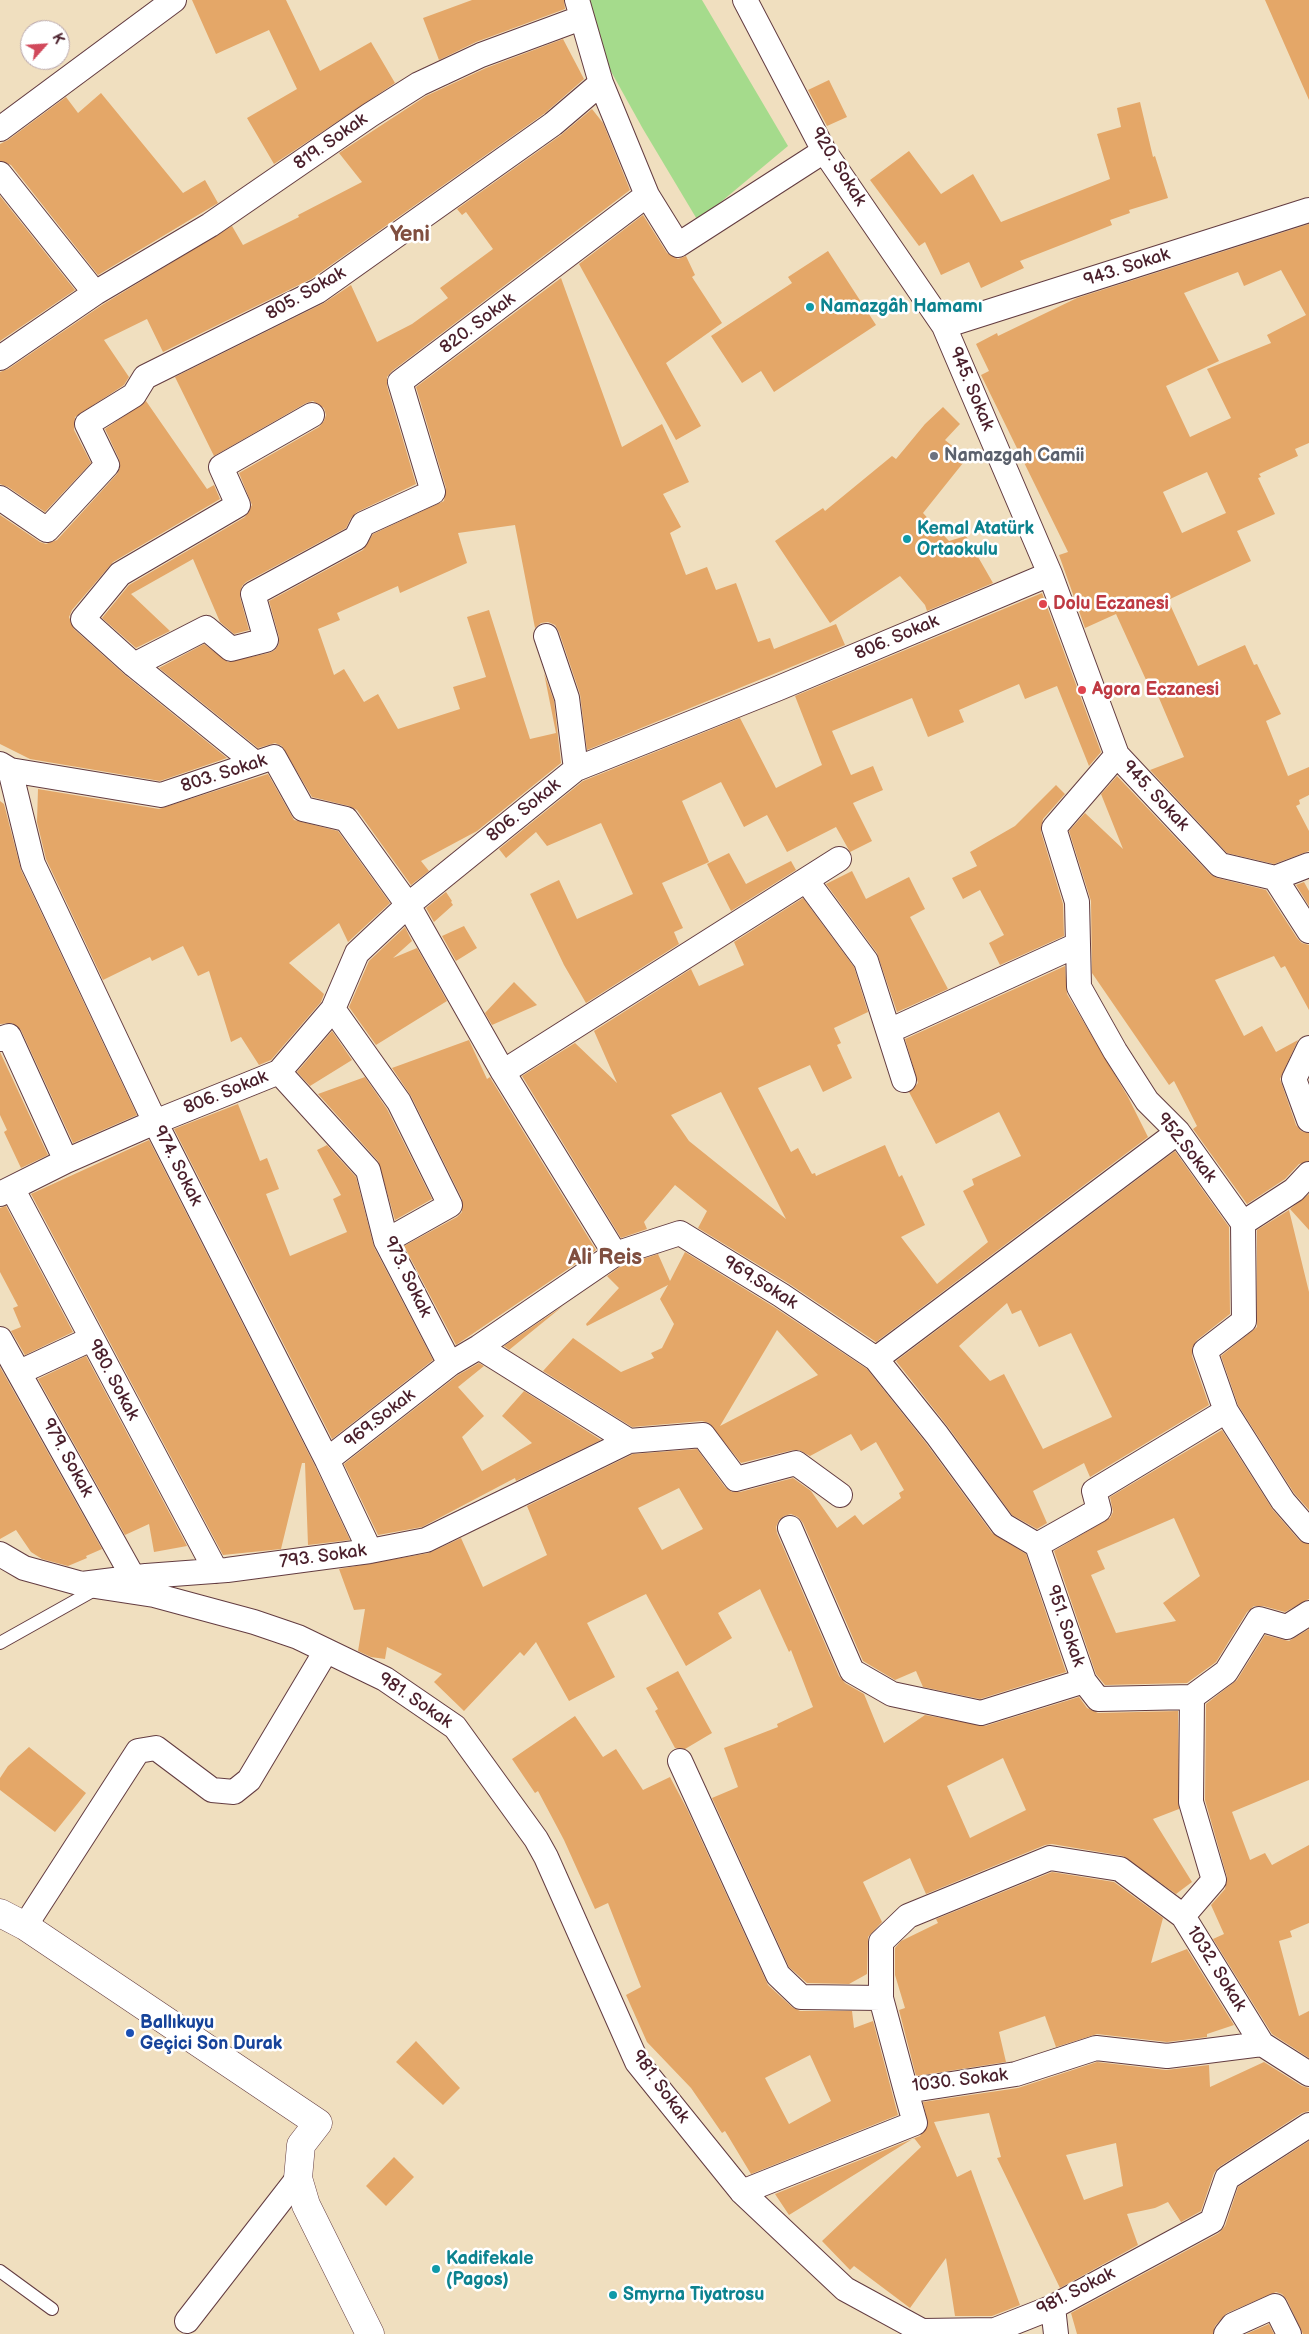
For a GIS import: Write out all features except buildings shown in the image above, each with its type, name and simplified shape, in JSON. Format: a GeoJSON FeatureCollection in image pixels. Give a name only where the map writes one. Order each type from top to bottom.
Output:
{"type":"FeatureCollection","features":[{"type":"Feature","properties":{"kind":"street"},"geometry":{"type":"LineString","coordinates":[[0,129],[174,0]]}},
{"type":"Feature","properties":{"kind":"street","name":"920. Sokak"},"geometry":{"type":"LineString","coordinates":[[745,0],[824,151],[944,326]]}},
{"type":"Feature","properties":{"kind":"street"},"geometry":{"type":"LineString","coordinates":[[579,9],[601,83],[647,195],[678,245],[824,151]]}},
{"type":"Feature","properties":{"kind":"street","name":"819. Sokak"},"geometry":{"type":"LineString","coordinates":[[0,358],[95,293],[210,225],[370,114],[419,84],[579,9]]}},
{"type":"Feature","properties":{"kind":"street","name":"805. Sokak"},"geometry":{"type":"LineString","coordinates":[[0,498],[47,530],[107,465],[87,424],[134,395],[145,377],[318,292],[553,124],[601,83]]}},
{"type":"Feature","properties":{"kind":"street"},"geometry":{"type":"LineString","coordinates":[[0,174],[95,293]]}},
{"type":"Feature","properties":{"kind":"street","name":"820. Sokak"},"geometry":{"type":"LineString","coordinates":[[134,664],[206,628],[232,649],[266,640],[254,594],[356,538],[363,524],[433,492],[400,382],[647,195]]}},
{"type":"Feature","properties":{"kind":"street","name":"943. Sokak"},"geometry":{"type":"LineString","coordinates":[[944,326],[1309,210]]}},
{"type":"Feature","properties":{"kind":"street","name":"945. Sokak"},"geometry":{"type":"LineString","coordinates":[[944,326],[1050,574],[1117,755],[1220,865],[1275,878]]}},
{"type":"Feature","properties":{"kind":"street"},"geometry":{"type":"LineString","coordinates":[[254,763],[82,619],[120,574],[238,505],[222,467],[312,415]]}},
{"type":"Feature","properties":{"kind":"street","name":"806. Sokak"},"geometry":{"type":"LineString","coordinates":[[6,1191],[66,1161],[155,1122],[279,1072],[333,1009],[357,953],[408,905],[576,769],[779,688],[1050,574]]}},
{"type":"Feature","properties":{"kind":"street","name":"806. Sokak"},"geometry":{"type":"LineString","coordinates":[[546,636],[567,698],[576,769]]}},
{"type":"Feature","properties":{"kind":"street","name":"952.Sokak"},"geometry":{"type":"LineString","coordinates":[[1117,755],[1054,828],[1077,902],[1079,987],[1115,1051],[1147,1101],[1178,1132],[1243,1223]]}},
{"type":"Feature","properties":{"kind":"street","name":"803. Sokak"},"geometry":{"type":"LineString","coordinates":[[5,767],[161,794],[274,757],[303,809],[346,819],[408,905]]}},
{"type":"Feature","properties":{"kind":"street","name":"974. Sokak"},"geometry":{"type":"LineString","coordinates":[[5,767],[33,864],[155,1122],[328,1460],[370,1551]]}},
{"type":"Feature","properties":{"kind":"street"},"geometry":{"type":"LineString","coordinates":[[503,1072],[839,859]]}},
{"type":"Feature","properties":{"kind":"street"},"geometry":{"type":"LineString","coordinates":[[1309,865],[1275,878],[1309,931]]}},
{"type":"Feature","properties":{"kind":"street"},"geometry":{"type":"LineString","coordinates":[[806,880],[866,961],[904,1080]]}},
{"type":"Feature","properties":{"kind":"street"},"geometry":{"type":"LineString","coordinates":[[408,905],[503,1072],[615,1254]]}},
{"type":"Feature","properties":{"kind":"street"},"geometry":{"type":"LineString","coordinates":[[889,1031],[1077,945]]}},
{"type":"Feature","properties":{"kind":"street"},"geometry":{"type":"LineString","coordinates":[[333,1009],[399,1102],[450,1205],[386,1241]]}},
{"type":"Feature","properties":{"kind":"street"},"geometry":{"type":"LineString","coordinates":[[0,1040],[9,1036],[66,1161]]}},
{"type":"Feature","properties":{"kind":"street"},"geometry":{"type":"LineString","coordinates":[[1309,1048],[1294,1079],[1309,1120]]}},
{"type":"Feature","properties":{"kind":"street","name":"973. Sokak"},"geometry":{"type":"LineString","coordinates":[[279,1072],[368,1170],[386,1241],[450,1364]]}},
{"type":"Feature","properties":{"kind":"street"},"geometry":{"type":"LineString","coordinates":[[1178,1132],[876,1358],[937,1435],[1003,1525],[1037,1545],[1099,1510],[1094,1491],[1226,1411]]}},
{"type":"Feature","properties":{"kind":"street"},"geometry":{"type":"LineString","coordinates":[[1304,1188],[1243,1223],[1244,1321],[1205,1351],[1226,1411],[1283,1501],[1309,1531]]}},
{"type":"Feature","properties":{"kind":"street","name":"980. Sokak"},"geometry":{"type":"LineString","coordinates":[[6,1191],[91,1339],[216,1571]]}},
{"type":"Feature","properties":{"kind":"street","name":"969.Sokak"},"geometry":{"type":"LineString","coordinates":[[328,1460],[450,1364],[479,1347],[615,1254],[680,1233],[781,1295],[876,1358]]}},
{"type":"Feature","properties":{"kind":"street","name":"979. Sokak"},"geometry":{"type":"LineString","coordinates":[[0,1339],[133,1577]]}},
{"type":"Feature","properties":{"kind":"street"},"geometry":{"type":"LineString","coordinates":[[20,1372],[91,1339]]}},
{"type":"Feature","properties":{"kind":"street"},"geometry":{"type":"LineString","coordinates":[[479,1347],[629,1441],[703,1435],[736,1479],[796,1463],[840,1495]]}},
{"type":"Feature","properties":{"kind":"street","name":"793. Sokak"},"geometry":{"type":"LineString","coordinates":[[0,1554],[24,1568],[91,1585],[133,1577],[216,1571],[370,1551],[426,1540],[629,1441]]}},
{"type":"Feature","properties":{"kind":"street"},"geometry":{"type":"LineString","coordinates":[[790,1528],[852,1671],[892,1694],[981,1714],[1084,1681]]}},
{"type":"Feature","properties":{"kind":"street","name":"951. Sokak"},"geometry":{"type":"LineString","coordinates":[[1037,1545],[1084,1681],[1098,1699],[1192,1697]]}},
{"type":"Feature","properties":{"kind":"street","name":"981. Sokak"},"geometry":{"type":"LineString","coordinates":[[91,1585],[154,1595],[254,1622],[298,1637],[385,1679],[455,1727],[536,1838],[637,2062],[742,2192],[845,2289],[922,2331],[994,2330],[1053,2307],[1212,2221],[1227,2178],[1309,2125]]}},
{"type":"Feature","properties":{"kind":"street"},"geometry":{"type":"LineString","coordinates":[[1192,1697],[1226,1672],[1258,1619],[1287,1627],[1309,1613]]}},
{"type":"Feature","properties":{"kind":"street"},"geometry":{"type":"LineString","coordinates":[[25,1926],[138,1750],[156,1748],[212,1790],[234,1792],[248,1780],[326,1651]]}},
{"type":"Feature","properties":{"kind":"street","name":"1032. Sokak"},"geometry":{"type":"LineString","coordinates":[[1192,1697],[1191,1802],[1214,1880],[1183,1916],[1262,2044]]}},
{"type":"Feature","properties":{"kind":"street"},"geometry":{"type":"LineString","coordinates":[[680,1760],[778,1975],[801,1997],[881,1998]]}},
{"type":"Feature","properties":{"kind":"street","name":"1030. Sokak"},"geometry":{"type":"LineString","coordinates":[[1183,1916],[1120,1869],[1050,1858],[908,1916],[881,1942],[881,1998],[906,2091],[1016,2074],[1096,2048],[1167,2056],[1262,2044]]}},
{"type":"Feature","properties":{"kind":"street"},"geometry":{"type":"LineString","coordinates":[[0,1913],[25,1926],[318,2123],[301,2145],[298,2178],[306,2204],[370,2334]]}},
{"type":"Feature","properties":{"kind":"street"},"geometry":{"type":"LineString","coordinates":[[1262,2044],[1309,2074]]}},
{"type":"Feature","properties":{"kind":"street"},"geometry":{"type":"LineString","coordinates":[[742,2192],[915,2124],[906,2091]]}},
{"type":"Feature","properties":{"kind":"street"},"geometry":{"type":"LineString","coordinates":[[187,2321],[298,2178]]}},
{"type":"Feature","properties":{"kind":"street"},"geometry":{"type":"LineString","coordinates":[[1226,2334],[1234,2325],[1275,2306],[1289,2334]]}},
{"type":"Feature","properties":{"kind":"street"},"geometry":{"type":"LineString","coordinates":[[1053,2307],[1056,2334]]}},
{"type":"Feature","properties":{"kind":"lane"},"geometry":{"type":"LineString","coordinates":[[0,1643],[91,1585]]}},
{"type":"Feature","properties":{"kind":"lane"},"geometry":{"type":"LineString","coordinates":[[0,2271],[52,2309]]}},
{"type":"Feature","properties":{"kind":"green space"},"geometry":{"type":"Polygon","coordinates":[[[581,0],[702,0],[788,146],[698,221],[643,129],[588,30],[581,0]]]}},
{"type":"Feature","properties":{"kind":"place","name":"Namazgâh Hamamı"},"geometry":{"type":"Point","coordinates":[810,307]}},
{"type":"Feature","properties":{"kind":"place","name":"Namazgah Camii"},"geometry":{"type":"Point","coordinates":[934,456]}},
{"type":"Feature","properties":{"kind":"place","name":"Kemal Atatürk Ortaokulu"},"geometry":{"type":"Point","coordinates":[907,539]}},
{"type":"Feature","properties":{"kind":"place","name":"Dolu Eczanesi"},"geometry":{"type":"Point","coordinates":[1043,604]}},
{"type":"Feature","properties":{"kind":"place","name":"Agora Eczanesi"},"geometry":{"type":"Point","coordinates":[1082,690]}},
{"type":"Feature","properties":{"kind":"place","name":"Ballıkuyu Geçici Son Durak"},"geometry":{"type":"Point","coordinates":[130,2033]}},
{"type":"Feature","properties":{"kind":"place","name":"Kadifekale (Pagos)"},"geometry":{"type":"Point","coordinates":[436,2269]}},
{"type":"Feature","properties":{"kind":"place","name":"Smyrna Tiyatrosu"},"geometry":{"type":"Point","coordinates":[613,2295]}},
{"type":"Feature","properties":{"kind":"district","name":"Yeni"},"geometry":{"type":"Point","coordinates":[410,235]}},
{"type":"Feature","properties":{"kind":"district","name":"Ali Reis"},"geometry":{"type":"Point","coordinates":[605,1258]}}]}
